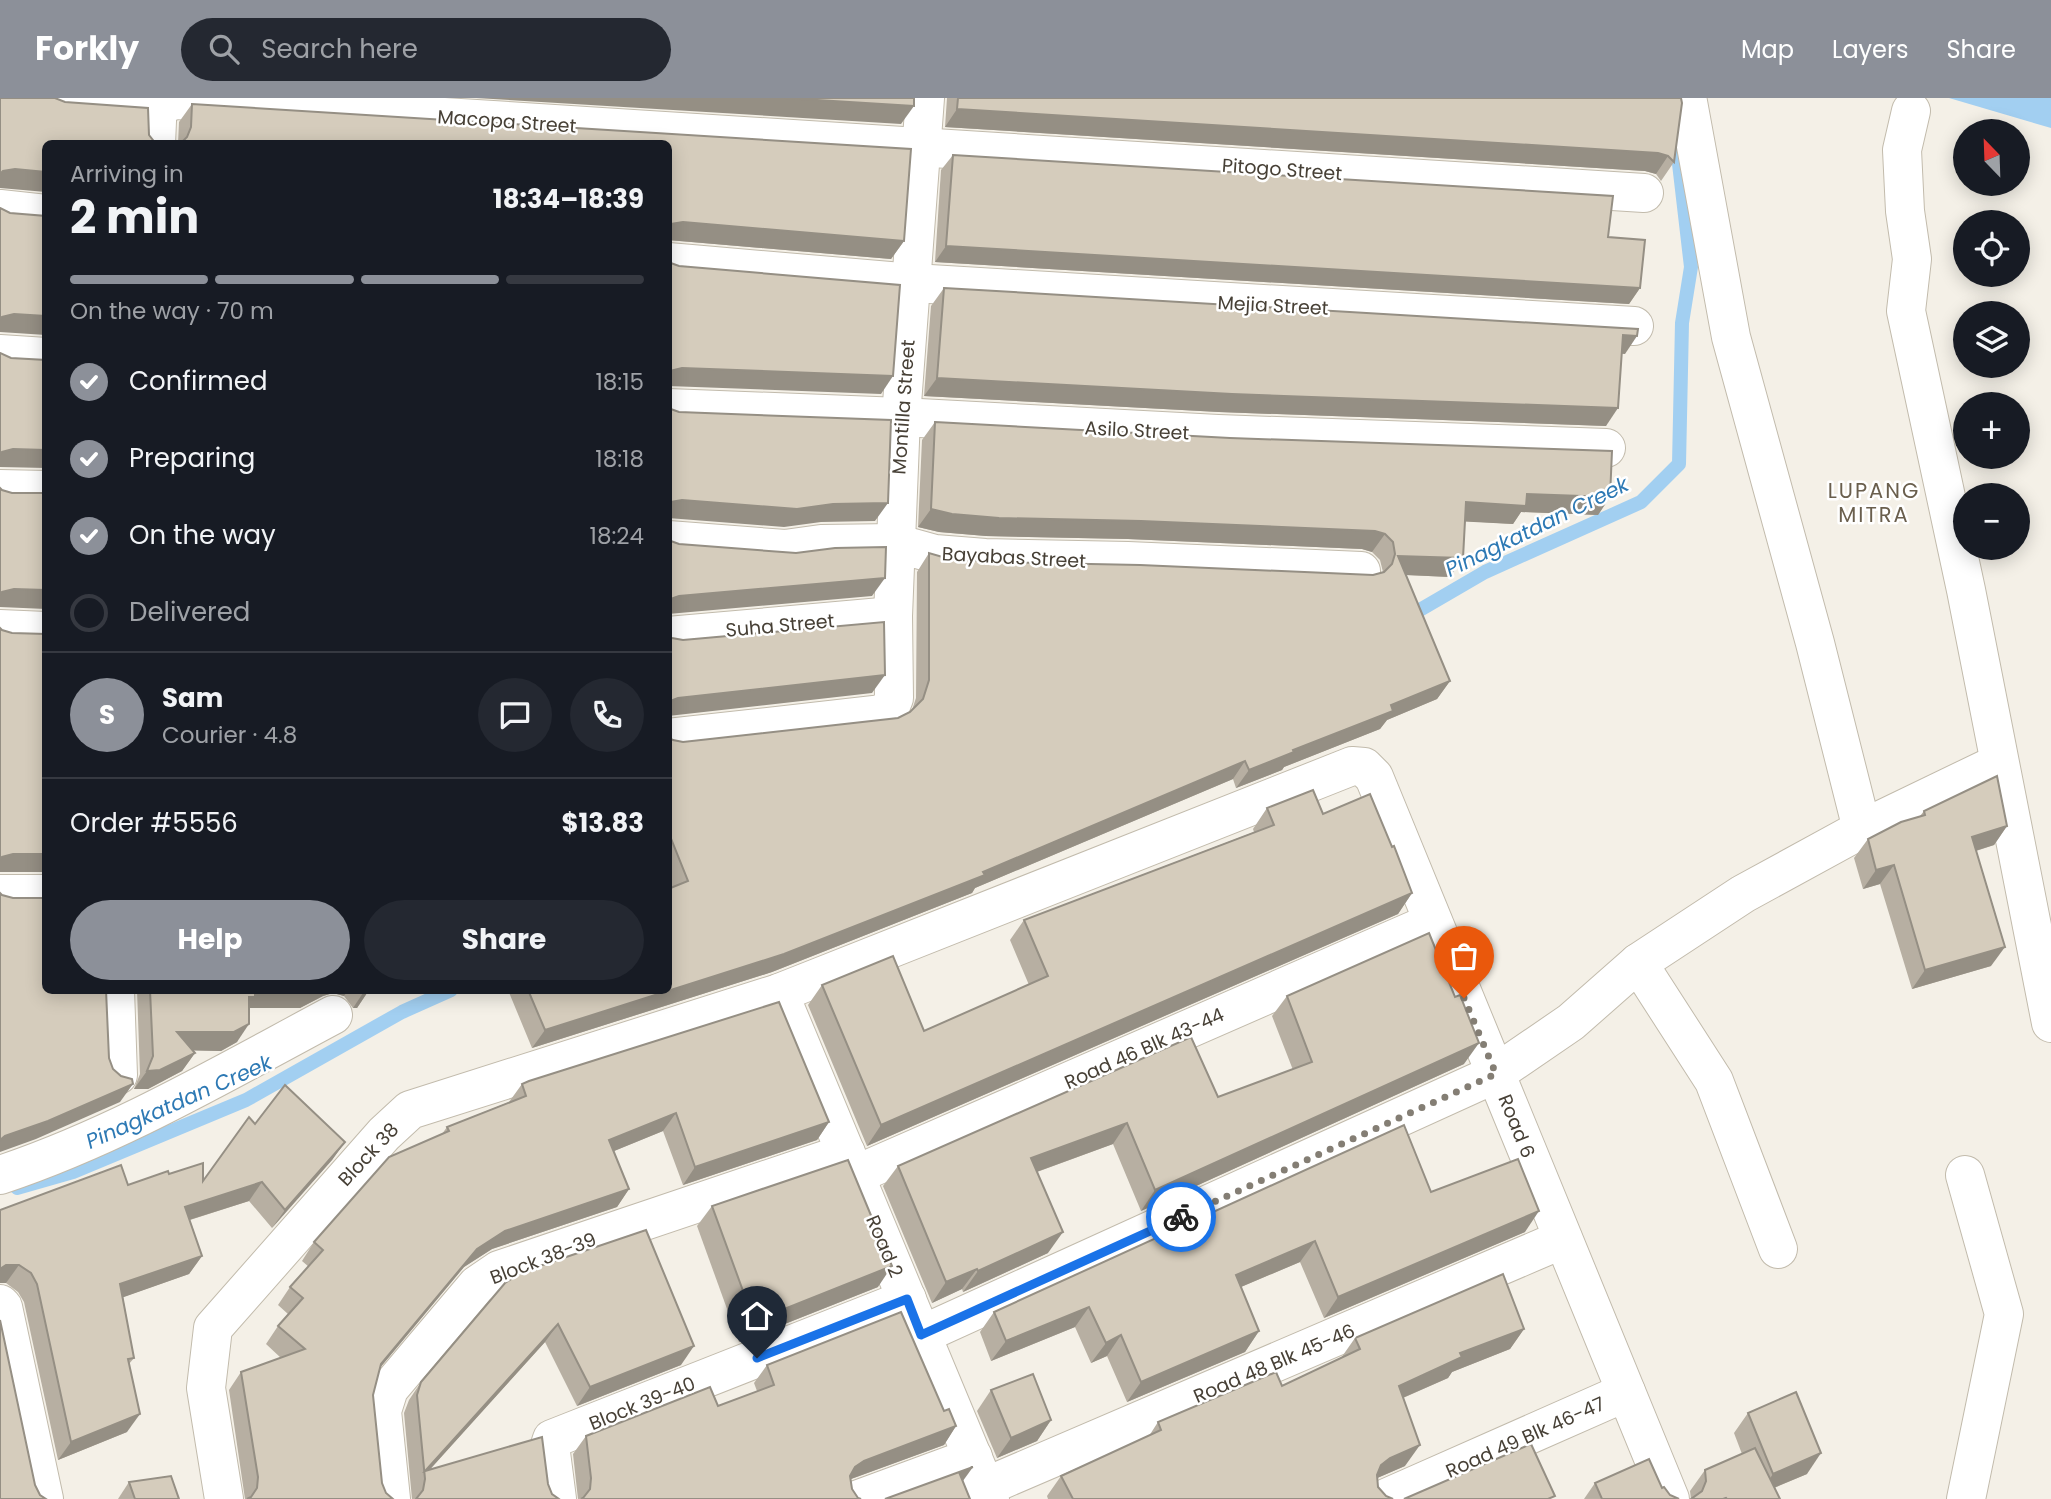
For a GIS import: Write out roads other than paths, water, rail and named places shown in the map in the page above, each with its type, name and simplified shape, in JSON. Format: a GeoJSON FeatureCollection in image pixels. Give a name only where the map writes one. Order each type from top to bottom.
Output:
{"type":"FeatureCollection","features":[{"type":"Feature","properties":{"kind":"street","name":"Macopa Street"},"geometry":{"type":"LineString","coordinates":[[54,98],[158,102],[176,100],[542,121],[920,147]]}},
{"type":"Feature","properties":{"kind":"street","name":"Montilla Street"},"geometry":{"type":"LineString","coordinates":[[672,737],[883,714],[890,708],[894,698],[893,616],[901,417],[925,98]]}},
{"type":"Feature","properties":{"kind":"street"},"geometry":{"type":"LineString","coordinates":[[156,140],[158,102]]}},
{"type":"Feature","properties":{"kind":"street"},"geometry":{"type":"LineString","coordinates":[[1688,102],[1731,337],[1815,643],[1862,829]]}},
{"type":"Feature","properties":{"kind":"street"},"geometry":{"type":"LineString","coordinates":[[1911,111],[1902,150],[1905,211],[1912,260],[1906,311],[1966,590],[2051,1023]]}},
{"type":"Feature","properties":{"kind":"street","name":"Pitogo Street"},"geometry":{"type":"LineString","coordinates":[[920,147],[1644,193]]}},
{"type":"Feature","properties":{"kind":"street"},"geometry":{"type":"LineString","coordinates":[[0,209],[42,214]]}},
{"type":"Feature","properties":{"kind":"street"},"geometry":{"type":"LineString","coordinates":[[672,262],[913,283]]}},
{"type":"Feature","properties":{"kind":"street","name":"Mejia Street"},"geometry":{"type":"LineString","coordinates":[[913,283],[1634,326]]}},
{"type":"Feature","properties":{"kind":"street"},"geometry":{"type":"LineString","coordinates":[[0,354],[42,357]]}},
{"type":"Feature","properties":{"kind":"street","name":"Asilo Street"},"geometry":{"type":"LineString","coordinates":[[672,408],[1606,449]]}},
{"type":"Feature","properties":{"kind":"street"},"geometry":{"type":"LineString","coordinates":[[0,489],[42,490]]}},
{"type":"Feature","properties":{"kind":"street","name":"Bayabas Street"},"geometry":{"type":"LineString","coordinates":[[672,540],[785,549],[821,544],[895,542],[935,554],[985,558],[1362,571]]}},
{"type":"Feature","properties":{"kind":"street","name":"Suha Street"},"geometry":{"type":"LineString","coordinates":[[672,636],[893,616]]}},
{"type":"Feature","properties":{"kind":"street"},"geometry":{"type":"LineString","coordinates":[[0,629],[42,631]]}},
{"type":"Feature","properties":{"kind":"street"},"geometry":{"type":"LineString","coordinates":[[921,1335],[1496,1074],[1572,1022],[1637,963],[1743,894],[1862,829],[1999,763]]}},
{"type":"Feature","properties":{"kind":"street","name":"Road 6"},"geometry":{"type":"LineString","coordinates":[[1352,766],[1364,767],[1374,777],[1670,1499]]}},
{"type":"Feature","properties":{"kind":"street","name":"Block 38"},"geometry":{"type":"LineString","coordinates":[[224,1499],[206,1388],[214,1328],[384,1134],[410,1111],[779,993],[1352,766]]}},
{"type":"Feature","properties":{"kind":"street"},"geometry":{"type":"LineString","coordinates":[[0,894],[42,894]]}},
{"type":"Feature","properties":{"kind":"street","name":"Road 46 Blk 43-44"},"geometry":{"type":"LineString","coordinates":[[850,1164],[1433,922]]}},
{"type":"Feature","properties":{"kind":"street"},"geometry":{"type":"LineString","coordinates":[[1637,963],[1714,1081],[1778,1249]]}},
{"type":"Feature","properties":{"kind":"street","name":"Road 2"},"geometry":{"type":"LineString","coordinates":[[779,993],[983,1481]]}},
{"type":"Feature","properties":{"kind":"street"},"geometry":{"type":"LineString","coordinates":[[115,994],[118,1075]]}},
{"type":"Feature","properties":{"kind":"street"},"geometry":{"type":"LineString","coordinates":[[0,1175],[28,1166],[152,1112],[333,1015]]}},
{"type":"Feature","properties":{"kind":"street","name":"Block 38-39"},"geometry":{"type":"LineString","coordinates":[[391,1499],[382,1411],[389,1389],[477,1285],[499,1270],[850,1164]]}},
{"type":"Feature","properties":{"kind":"street"},"geometry":{"type":"LineString","coordinates":[[1965,1175],[2004,1314],[1966,1499]]}},
{"type":"Feature","properties":{"kind":"street","name":"Road 48 Blk 45-46"},"geometry":{"type":"LineString","coordinates":[[859,1499],[983,1481],[1563,1239]]}},
{"type":"Feature","properties":{"kind":"street","name":"Block 39-40"},"geometry":{"type":"LineString","coordinates":[[557,1499],[551,1440],[907,1299]]}},
{"type":"Feature","properties":{"kind":"street"},"geometry":{"type":"LineString","coordinates":[[0,1304],[3,1307],[44,1499]]}},
{"type":"Feature","properties":{"kind":"street","name":"Road 49 Blk 46-47"},"geometry":{"type":"LineString","coordinates":[[1384,1499],[1626,1392]]}},
{"type":"Feature","properties":{"kind":"water"},"geometry":{"type":"Polygon","coordinates":[[[1949,98],[2051,98],[2051,128],[2030,122],[2030,119],[2020,119],[1949,98]]]}},
{"type":"Feature","properties":{"kind":"waterway","name":"Pinagkatdan Creek"},"geometry":{"type":"LineString","coordinates":[[1406,618],[1485,572],[1641,502],[1679,464],[1682,323],[1691,267],[1676,138]]}},
{"type":"Feature","properties":{"kind":"waterway","name":"Pinagkatdan Creek"},"geometry":{"type":"LineString","coordinates":[[17,1188],[73,1172],[246,1100],[402,1012],[442,994]]}},
{"type":"Feature","properties":{"kind":"district","name":"LUPANG MITRA"},"geometry":{"type":"Point","coordinates":[1874,503]}}]}
